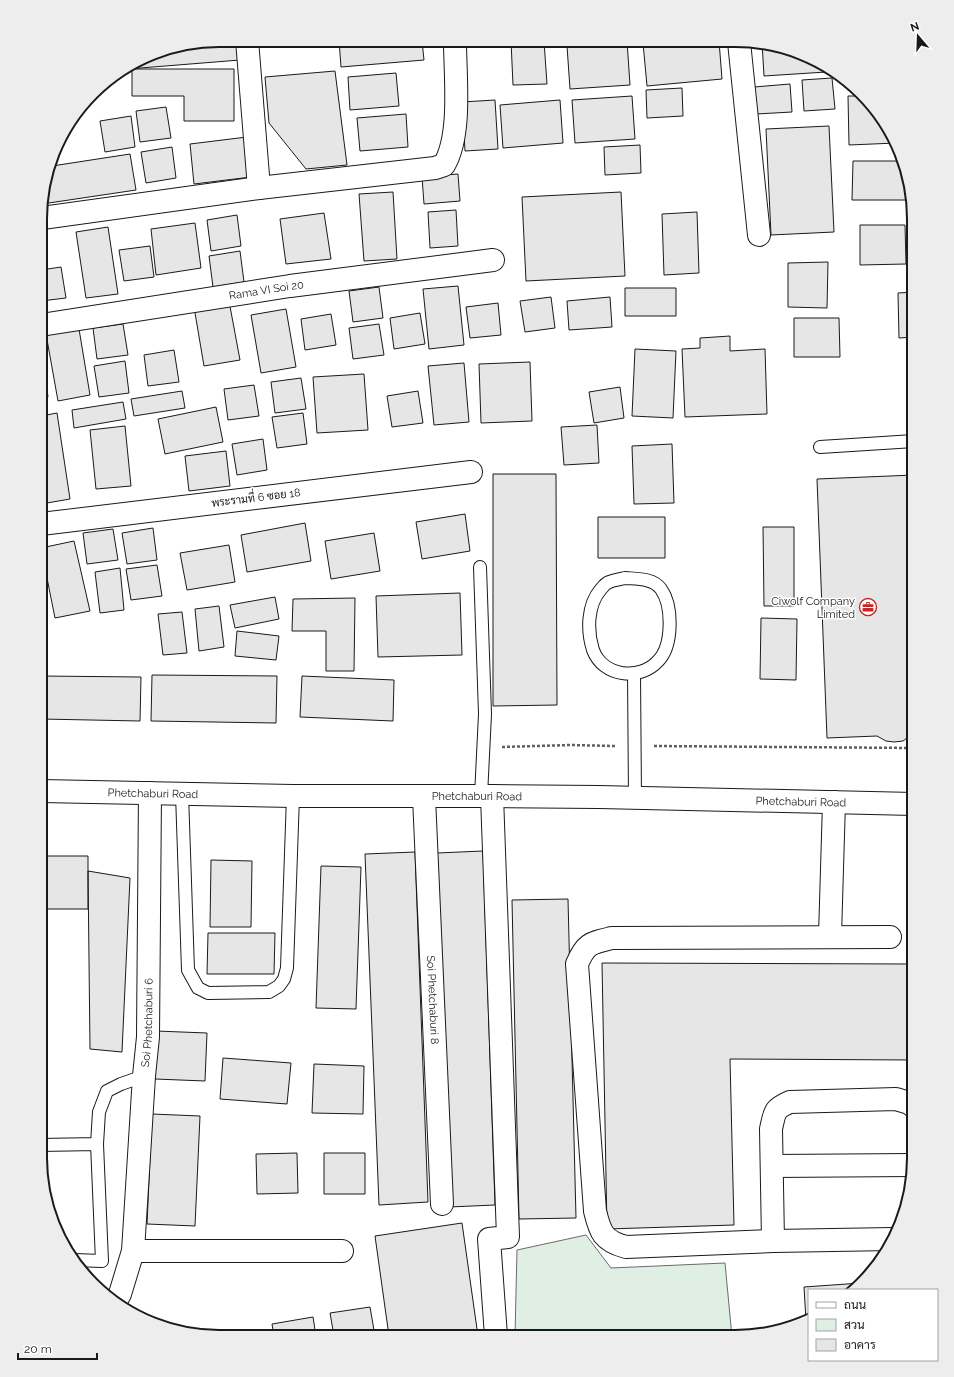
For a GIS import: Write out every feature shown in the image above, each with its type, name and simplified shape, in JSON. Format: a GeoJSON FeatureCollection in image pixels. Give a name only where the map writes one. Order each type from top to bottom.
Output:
{"type":"FeatureCollection","features":[{"type":"Feature","properties":{"kind":"street"},"geometry":{"type":"LineString","coordinates":[[248,47],[259,188]]}},
{"type":"Feature","properties":{"kind":"street"},"geometry":{"type":"LineString","coordinates":[[47,217],[259,188],[435,168],[444,165],[450,155],[454,140],[456,114],[455,47]]}},
{"type":"Feature","properties":{"kind":"street"},"geometry":{"type":"LineString","coordinates":[[740,47],[759,235]]}},
{"type":"Feature","properties":{"kind":"street","name":"Rama VI Soi 20"},"geometry":{"type":"LineString","coordinates":[[47,324],[290,286],[493,260]]}},
{"type":"Feature","properties":{"kind":"street","name":"พระรามที่ 6 ซอย 18"},"geometry":{"type":"LineString","coordinates":[[47,523],[471,472]]}},
{"type":"Feature","properties":{"kind":"street","name":"Phetchaburi Road"},"geometry":{"type":"LineString","coordinates":[[47,790],[293,796],[487,796],[907,804]]}},
{"type":"Feature","properties":{"kind":"street","name":"Soi Phetchaburi 6"},"geometry":{"type":"LineString","coordinates":[[118,1297],[133,1251],[144,1076],[148,1037],[150,793]]}},
{"type":"Feature","properties":{"kind":"street","name":"Soi Phetchaburi 8"},"geometry":{"type":"LineString","coordinates":[[424,796],[442,1204]]}},
{"type":"Feature","properties":{"kind":"street"},"geometry":{"type":"LineString","coordinates":[[487,796],[508,1237],[489,1239],[496,1330]]}},
{"type":"Feature","properties":{"kind":"street"},"geometry":{"type":"LineString","coordinates":[[830,936],[834,802]]}},
{"type":"Feature","properties":{"kind":"street"},"geometry":{"type":"LineString","coordinates":[[886,1239],[773,1241],[626,1247],[614,1244],[603,1235],[599,1227],[595,1210],[577,964],[584,950],[596,942],[612,938],[830,936],[890,937]]}},
{"type":"Feature","properties":{"kind":"street"},"geometry":{"type":"LineString","coordinates":[[773,1241],[771,1129],[778,1107],[790,1102],[896,1099],[907,1102]]}},
{"type":"Feature","properties":{"kind":"street"},"geometry":{"type":"LineString","coordinates":[[772,1166],[907,1165]]}},
{"type":"Feature","properties":{"kind":"street"},"geometry":{"type":"LineString","coordinates":[[133,1251],[342,1251]]}},
{"type":"Feature","properties":{"kind":"lane"},"geometry":{"type":"LineString","coordinates":[[820,447],[907,441]]}},
{"type":"Feature","properties":{"kind":"lane"},"geometry":{"type":"LineString","coordinates":[[480,568],[487,796]]}},
{"type":"Feature","properties":{"kind":"lane"},"geometry":{"type":"LineString","coordinates":[[625,578],[650,580],[661,588],[668,605],[670,629],[666,650],[659,661],[649,669],[634,673],[618,673],[603,666],[595,654],[590,642],[590,612],[596,595],[607,583],[625,578]]}},
{"type":"Feature","properties":{"kind":"lane"},"geometry":{"type":"LineString","coordinates":[[634,673],[636,746],[635,798]]}},
{"type":"Feature","properties":{"kind":"lane"},"geometry":{"type":"LineString","coordinates":[[182,794],[188,970],[198,988],[208,993],[269,992],[280,986],[284,979],[287,968],[293,796]]}},
{"type":"Feature","properties":{"kind":"lane"},"geometry":{"type":"LineString","coordinates":[[81,1260],[102,1261],[97,1144],[99,1112],[107,1091],[121,1084],[144,1076]]}},
{"type":"Feature","properties":{"kind":"lane"},"geometry":{"type":"LineString","coordinates":[[47,1145],[97,1144]]}},
{"type":"Feature","properties":{"kind":"path"},"geometry":{"type":"LineString","coordinates":[[495,747],[570,745],[907,748]]}},
{"type":"Feature","properties":{"kind":"green space"},"geometry":{"type":"Polygon","coordinates":[[[586,1235],[611,1268],[725,1263],[731,1330],[515,1330],[517,1250],[586,1235]]]}},
{"type":"Feature","properties":{"kind":"building"},"geometry":{"type":"Polygon","coordinates":[[[208,47],[239,47],[240,60],[136,68],[153,60],[174,53],[208,47]]]}},
{"type":"Feature","properties":{"kind":"building"},"geometry":{"type":"Polygon","coordinates":[[[340,47],[423,47],[424,60],[341,67],[340,47]]]}},
{"type":"Feature","properties":{"kind":"building"},"geometry":{"type":"Polygon","coordinates":[[[511,47],[544,47],[547,84],[513,85],[511,47]]]}},
{"type":"Feature","properties":{"kind":"building"},"geometry":{"type":"Polygon","coordinates":[[[567,47],[627,47],[630,85],[570,89],[567,47]]]}},
{"type":"Feature","properties":{"kind":"building"},"geometry":{"type":"Polygon","coordinates":[[[643,47],[719,47],[722,79],[647,86],[643,47]]]}},
{"type":"Feature","properties":{"kind":"building"},"geometry":{"type":"Polygon","coordinates":[[[762,49],[801,60],[824,72],[764,76],[762,49]]]}},
{"type":"Feature","properties":{"kind":"building"},"geometry":{"type":"Polygon","coordinates":[[[135,69],[234,69],[234,121],[184,121],[184,96],[132,96],[132,71],[135,69]]]}},
{"type":"Feature","properties":{"kind":"building"},"geometry":{"type":"Polygon","coordinates":[[[335,71],[347,165],[306,169],[269,123],[265,77],[335,71]]]}},
{"type":"Feature","properties":{"kind":"building"},"geometry":{"type":"Polygon","coordinates":[[[396,73],[399,106],[350,110],[348,77],[396,73]]]}},
{"type":"Feature","properties":{"kind":"building"},"geometry":{"type":"Polygon","coordinates":[[[832,78],[835,109],[804,111],[802,80],[832,78]]]}},
{"type":"Feature","properties":{"kind":"building"},"geometry":{"type":"Polygon","coordinates":[[[790,84],[792,112],[756,114],[754,87],[790,84]]]}},
{"type":"Feature","properties":{"kind":"building"},"geometry":{"type":"Polygon","coordinates":[[[682,88],[683,116],[647,118],[646,90],[682,88]]]}},
{"type":"Feature","properties":{"kind":"building"},"geometry":{"type":"Polygon","coordinates":[[[632,96],[635,139],[575,143],[572,100],[632,96]]]}},
{"type":"Feature","properties":{"kind":"building"},"geometry":{"type":"Polygon","coordinates":[[[848,96],[856,96],[878,123],[889,143],[849,145],[848,96]]]}},
{"type":"Feature","properties":{"kind":"building"},"geometry":{"type":"Polygon","coordinates":[[[495,100],[498,149],[465,151],[462,102],[495,100]]]}},
{"type":"Feature","properties":{"kind":"building"},"geometry":{"type":"Polygon","coordinates":[[[560,100],[563,143],[503,148],[500,105],[560,100]]]}},
{"type":"Feature","properties":{"kind":"building"},"geometry":{"type":"Polygon","coordinates":[[[166,107],[171,138],[140,142],[136,111],[166,107]]]}},
{"type":"Feature","properties":{"kind":"building"},"geometry":{"type":"Polygon","coordinates":[[[406,114],[408,147],[360,151],[357,118],[406,114]]]}},
{"type":"Feature","properties":{"kind":"building"},"geometry":{"type":"Polygon","coordinates":[[[131,116],[135,147],[105,152],[100,121],[131,116]]]}},
{"type":"Feature","properties":{"kind":"building"},"geometry":{"type":"Polygon","coordinates":[[[829,126],[834,232],[771,235],[766,129],[829,126]]]}},
{"type":"Feature","properties":{"kind":"building"},"geometry":{"type":"Polygon","coordinates":[[[247,137],[251,177],[194,184],[190,144],[247,137]]]}},
{"type":"Feature","properties":{"kind":"building"},"geometry":{"type":"Polygon","coordinates":[[[640,145],[641,173],[605,175],[604,147],[640,145]]]}},
{"type":"Feature","properties":{"kind":"building"},"geometry":{"type":"Polygon","coordinates":[[[172,147],[176,178],[146,183],[141,152],[172,147]]]}},
{"type":"Feature","properties":{"kind":"building"},"geometry":{"type":"Polygon","coordinates":[[[130,154],[136,190],[47,203],[50,185],[56,165],[130,154]]]}},
{"type":"Feature","properties":{"kind":"building"},"geometry":{"type":"Polygon","coordinates":[[[853,161],[897,161],[904,185],[906,200],[852,200],[853,161]]]}},
{"type":"Feature","properties":{"kind":"building"},"geometry":{"type":"Polygon","coordinates":[[[458,174],[460,201],[424,204],[422,177],[458,174]]]}},
{"type":"Feature","properties":{"kind":"building"},"geometry":{"type":"Polygon","coordinates":[[[393,192],[397,259],[364,261],[359,194],[393,192]]]}},
{"type":"Feature","properties":{"kind":"building"},"geometry":{"type":"Polygon","coordinates":[[[621,192],[625,276],[526,281],[522,197],[621,192]]]}},
{"type":"Feature","properties":{"kind":"building"},"geometry":{"type":"Polygon","coordinates":[[[456,210],[458,246],[430,248],[428,212],[456,210]]]}},
{"type":"Feature","properties":{"kind":"building"},"geometry":{"type":"Polygon","coordinates":[[[697,212],[699,273],[664,275],[662,214],[697,212]]]}},
{"type":"Feature","properties":{"kind":"building"},"geometry":{"type":"Polygon","coordinates":[[[324,213],[331,259],[286,264],[280,219],[324,213]]]}},
{"type":"Feature","properties":{"kind":"building"},"geometry":{"type":"Polygon","coordinates":[[[237,215],[241,246],[211,251],[207,220],[237,215]]]}},
{"type":"Feature","properties":{"kind":"building"},"geometry":{"type":"Polygon","coordinates":[[[195,223],[201,268],[156,275],[151,229],[195,223]]]}},
{"type":"Feature","properties":{"kind":"building"},"geometry":{"type":"Polygon","coordinates":[[[860,225],[905,225],[906,264],[860,265],[860,225]]]}},
{"type":"Feature","properties":{"kind":"building"},"geometry":{"type":"Polygon","coordinates":[[[108,227],[118,294],[86,298],[76,232],[108,227]]]}},
{"type":"Feature","properties":{"kind":"building"},"geometry":{"type":"Polygon","coordinates":[[[150,246],[154,277],[124,281],[119,250],[150,246]]]}},
{"type":"Feature","properties":{"kind":"building"},"geometry":{"type":"Polygon","coordinates":[[[240,251],[244,282],[213,287],[209,256],[240,251]]]}},
{"type":"Feature","properties":{"kind":"building"},"geometry":{"type":"Polygon","coordinates":[[[828,262],[827,308],[788,307],[788,263],[828,262]]]}},
{"type":"Feature","properties":{"kind":"building"},"geometry":{"type":"Polygon","coordinates":[[[61,267],[66,298],[47,300],[47,269],[61,267]]]}},
{"type":"Feature","properties":{"kind":"building"},"geometry":{"type":"Polygon","coordinates":[[[458,286],[464,345],[429,349],[423,289],[458,286]]]}},
{"type":"Feature","properties":{"kind":"building"},"geometry":{"type":"Polygon","coordinates":[[[379,287],[383,318],[353,322],[349,291],[379,287]]]}},
{"type":"Feature","properties":{"kind":"building"},"geometry":{"type":"Polygon","coordinates":[[[625,288],[676,288],[676,316],[625,316],[625,288]]]}},
{"type":"Feature","properties":{"kind":"building"},"geometry":{"type":"Polygon","coordinates":[[[907,292],[907,337],[899,338],[898,293],[907,292]]]}},
{"type":"Feature","properties":{"kind":"building"},"geometry":{"type":"Polygon","coordinates":[[[551,297],[555,328],[525,332],[520,301],[551,297]]]}},
{"type":"Feature","properties":{"kind":"building"},"geometry":{"type":"Polygon","coordinates":[[[610,297],[612,327],[569,330],[567,301],[610,297]]]}},
{"type":"Feature","properties":{"kind":"building"},"geometry":{"type":"Polygon","coordinates":[[[229,301],[240,360],[204,366],[194,307],[229,301]]]}},
{"type":"Feature","properties":{"kind":"building"},"geometry":{"type":"Polygon","coordinates":[[[498,303],[501,335],[470,338],[466,307],[498,303]]]}},
{"type":"Feature","properties":{"kind":"building"},"geometry":{"type":"Polygon","coordinates":[[[286,309],[296,367],[261,373],[251,315],[286,309]]]}},
{"type":"Feature","properties":{"kind":"building"},"geometry":{"type":"Polygon","coordinates":[[[420,313],[425,344],[394,349],[390,318],[420,313]]]}},
{"type":"Feature","properties":{"kind":"building"},"geometry":{"type":"Polygon","coordinates":[[[331,314],[336,345],[305,350],[301,319],[331,314]]]}},
{"type":"Feature","properties":{"kind":"building"},"geometry":{"type":"Polygon","coordinates":[[[794,318],[839,318],[840,357],[794,357],[794,318]]]}},
{"type":"Feature","properties":{"kind":"building"},"geometry":{"type":"Polygon","coordinates":[[[123,324],[128,355],[97,359],[93,328],[123,324]]]}},
{"type":"Feature","properties":{"kind":"building"},"geometry":{"type":"Polygon","coordinates":[[[379,324],[384,355],[353,359],[349,328],[379,324]]]}},
{"type":"Feature","properties":{"kind":"building"},"geometry":{"type":"Polygon","coordinates":[[[79,329],[90,395],[58,401],[47,334],[79,329]]]}},
{"type":"Feature","properties":{"kind":"building"},"geometry":{"type":"Polygon","coordinates":[[[730,336],[730,351],[765,349],[767,414],[685,417],[682,349],[700,348],[700,338],[730,336]]]}},
{"type":"Feature","properties":{"kind":"building"},"geometry":{"type":"Polygon","coordinates":[[[635,349],[676,351],[673,418],[632,416],[635,349]]]}},
{"type":"Feature","properties":{"kind":"building"},"geometry":{"type":"Polygon","coordinates":[[[174,350],[179,382],[148,386],[144,355],[174,350]]]}},
{"type":"Feature","properties":{"kind":"building"},"geometry":{"type":"Polygon","coordinates":[[[125,361],[129,393],[99,397],[94,366],[125,361]]]}},
{"type":"Feature","properties":{"kind":"building"},"geometry":{"type":"Polygon","coordinates":[[[530,362],[532,421],[481,423],[479,364],[530,362]]]}},
{"type":"Feature","properties":{"kind":"building"},"geometry":{"type":"Polygon","coordinates":[[[464,363],[469,422],[434,425],[428,366],[464,363]]]}},
{"type":"Feature","properties":{"kind":"building"},"geometry":{"type":"Polygon","coordinates":[[[364,374],[368,430],[317,433],[313,377],[364,374]]]}},
{"type":"Feature","properties":{"kind":"building"},"geometry":{"type":"Polygon","coordinates":[[[301,378],[306,409],[275,413],[271,382],[301,378]]]}},
{"type":"Feature","properties":{"kind":"building"},"geometry":{"type":"Polygon","coordinates":[[[254,385],[259,416],[228,420],[224,389],[254,385]]]}},
{"type":"Feature","properties":{"kind":"building"},"geometry":{"type":"Polygon","coordinates":[[[620,387],[624,418],[594,423],[589,392],[620,387]]]}},
{"type":"Feature","properties":{"kind":"building"},"geometry":{"type":"Polygon","coordinates":[[[182,391],[185,408],[134,416],[131,399],[182,391]]]}},
{"type":"Feature","properties":{"kind":"building"},"geometry":{"type":"Polygon","coordinates":[[[418,391],[423,423],[392,427],[387,396],[418,391]]]}},
{"type":"Feature","properties":{"kind":"building"},"geometry":{"type":"Polygon","coordinates":[[[123,402],[126,419],[74,428],[72,410],[123,402]]]}},
{"type":"Feature","properties":{"kind":"building"},"geometry":{"type":"Polygon","coordinates":[[[216,407],[223,442],[165,454],[158,419],[216,407]]]}},
{"type":"Feature","properties":{"kind":"building"},"geometry":{"type":"Polygon","coordinates":[[[57,413],[70,499],[47,503],[47,415],[57,413]]]}},
{"type":"Feature","properties":{"kind":"building"},"geometry":{"type":"Polygon","coordinates":[[[303,413],[307,444],[277,448],[272,417],[303,413]]]}},
{"type":"Feature","properties":{"kind":"building"},"geometry":{"type":"Polygon","coordinates":[[[597,425],[599,463],[564,465],[561,427],[597,425]]]}},
{"type":"Feature","properties":{"kind":"building"},"geometry":{"type":"Polygon","coordinates":[[[125,426],[131,486],[96,489],[90,430],[125,426]]]}},
{"type":"Feature","properties":{"kind":"building"},"geometry":{"type":"Polygon","coordinates":[[[263,439],[267,470],[237,475],[232,444],[263,439]]]}},
{"type":"Feature","properties":{"kind":"building"},"geometry":{"type":"Polygon","coordinates":[[[672,444],[674,503],[634,504],[632,446],[672,444]]]}},
{"type":"Feature","properties":{"kind":"building"},"geometry":{"type":"Polygon","coordinates":[[[226,451],[230,486],[189,491],[185,456],[226,451]]]}},
{"type":"Feature","properties":{"kind":"building"},"geometry":{"type":"Polygon","coordinates":[[[493,474],[556,474],[557,705],[493,706],[493,474]]]}},
{"type":"Feature","properties":{"kind":"building","name":"Ciwolf Company Limited"},"geometry":{"type":"Polygon","coordinates":[[[907,475],[907,738],[903,741],[886,741],[877,736],[827,738],[817,479],[907,475]]]}},
{"type":"Feature","properties":{"kind":"building"},"geometry":{"type":"Polygon","coordinates":[[[465,514],[470,551],[422,559],[416,522],[465,514]]]}},
{"type":"Feature","properties":{"kind":"building"},"geometry":{"type":"Polygon","coordinates":[[[598,517],[665,517],[665,558],[598,558],[598,517]]]}},
{"type":"Feature","properties":{"kind":"building"},"geometry":{"type":"Polygon","coordinates":[[[305,523],[311,561],[247,572],[241,535],[305,523]]]}},
{"type":"Feature","properties":{"kind":"building"},"geometry":{"type":"Polygon","coordinates":[[[763,527],[794,527],[794,606],[764,606],[763,527]]]}},
{"type":"Feature","properties":{"kind":"building"},"geometry":{"type":"Polygon","coordinates":[[[153,528],[157,560],[127,564],[122,533],[153,528]]]}},
{"type":"Feature","properties":{"kind":"building"},"geometry":{"type":"Polygon","coordinates":[[[113,529],[118,560],[87,564],[83,533],[113,529]]]}},
{"type":"Feature","properties":{"kind":"building"},"geometry":{"type":"Polygon","coordinates":[[[374,533],[380,571],[331,579],[325,541],[374,533]]]}},
{"type":"Feature","properties":{"kind":"building"},"geometry":{"type":"Polygon","coordinates":[[[74,541],[90,611],[55,618],[47,578],[47,547],[74,541]]]}},
{"type":"Feature","properties":{"kind":"building"},"geometry":{"type":"Polygon","coordinates":[[[229,545],[235,582],[187,590],[180,553],[229,545]]]}},
{"type":"Feature","properties":{"kind":"building"},"geometry":{"type":"Polygon","coordinates":[[[157,565],[162,596],[131,600],[126,569],[157,565]]]}},
{"type":"Feature","properties":{"kind":"building"},"geometry":{"type":"Polygon","coordinates":[[[120,568],[124,610],[100,613],[95,572],[120,568]]]}},
{"type":"Feature","properties":{"kind":"building"},"geometry":{"type":"Polygon","coordinates":[[[460,593],[462,655],[378,657],[376,596],[460,593]]]}},
{"type":"Feature","properties":{"kind":"building"},"geometry":{"type":"Polygon","coordinates":[[[275,597],[279,619],[235,628],[230,605],[275,597]]]}},
{"type":"Feature","properties":{"kind":"building"},"geometry":{"type":"Polygon","coordinates":[[[355,598],[354,671],[326,671],[326,631],[292,631],[293,599],[355,598]]]}},
{"type":"Feature","properties":{"kind":"building"},"geometry":{"type":"Polygon","coordinates":[[[219,606],[224,647],[199,651],[195,609],[219,606]]]}},
{"type":"Feature","properties":{"kind":"building"},"geometry":{"type":"Polygon","coordinates":[[[182,612],[187,653],[163,655],[158,614],[182,612]]]}},
{"type":"Feature","properties":{"kind":"building"},"geometry":{"type":"Polygon","coordinates":[[[761,618],[797,619],[796,680],[760,679],[761,618]]]}},
{"type":"Feature","properties":{"kind":"building"},"geometry":{"type":"Polygon","coordinates":[[[237,631],[279,636],[276,660],[235,656],[237,631]]]}},
{"type":"Feature","properties":{"kind":"building"},"geometry":{"type":"Polygon","coordinates":[[[152,675],[277,676],[276,723],[151,721],[152,675]]]}},
{"type":"Feature","properties":{"kind":"building"},"geometry":{"type":"Polygon","coordinates":[[[47,676],[141,677],[140,721],[47,719],[47,676]]]}},
{"type":"Feature","properties":{"kind":"building"},"geometry":{"type":"Polygon","coordinates":[[[302,676],[394,680],[393,721],[300,717],[302,676]]]}},
{"type":"Feature","properties":{"kind":"building"},"geometry":{"type":"Polygon","coordinates":[[[483,851],[495,1205],[449,1207],[437,853],[483,851]]]}},
{"type":"Feature","properties":{"kind":"building"},"geometry":{"type":"Polygon","coordinates":[[[415,852],[428,1202],[379,1205],[365,854],[415,852]]]}},
{"type":"Feature","properties":{"kind":"building"},"geometry":{"type":"Polygon","coordinates":[[[47,856],[88,856],[88,909],[47,909],[47,856]]]}},
{"type":"Feature","properties":{"kind":"building"},"geometry":{"type":"Polygon","coordinates":[[[211,860],[252,861],[251,927],[210,927],[211,860]]]}},
{"type":"Feature","properties":{"kind":"building"},"geometry":{"type":"Polygon","coordinates":[[[321,866],[361,867],[356,1009],[316,1008],[321,866]]]}},
{"type":"Feature","properties":{"kind":"building"},"geometry":{"type":"Polygon","coordinates":[[[88,871],[130,878],[122,1052],[90,1049],[88,871]]]}},
{"type":"Feature","properties":{"kind":"building"},"geometry":{"type":"Polygon","coordinates":[[[568,899],[576,1218],[519,1219],[512,900],[568,899]]]}},
{"type":"Feature","properties":{"kind":"building"},"geometry":{"type":"Polygon","coordinates":[[[208,933],[275,933],[274,974],[207,974],[208,933]]]}},
{"type":"Feature","properties":{"kind":"building"},"geometry":{"type":"Polygon","coordinates":[[[602,963],[907,964],[907,1060],[730,1059],[734,1225],[607,1229],[602,963]]]}},
{"type":"Feature","properties":{"kind":"building"},"geometry":{"type":"Polygon","coordinates":[[[156,1031],[207,1033],[205,1081],[155,1079],[156,1031]]]}},
{"type":"Feature","properties":{"kind":"building"},"geometry":{"type":"Polygon","coordinates":[[[223,1058],[291,1063],[287,1104],[220,1099],[223,1058]]]}},
{"type":"Feature","properties":{"kind":"building"},"geometry":{"type":"Polygon","coordinates":[[[314,1064],[364,1066],[363,1114],[312,1113],[314,1064]]]}},
{"type":"Feature","properties":{"kind":"building"},"geometry":{"type":"Polygon","coordinates":[[[152,1114],[200,1116],[195,1226],[147,1224],[152,1114]]]}},
{"type":"Feature","properties":{"kind":"building"},"geometry":{"type":"Polygon","coordinates":[[[297,1153],[298,1193],[257,1194],[256,1154],[297,1153]]]}},
{"type":"Feature","properties":{"kind":"building"},"geometry":{"type":"Polygon","coordinates":[[[324,1153],[365,1153],[365,1194],[324,1194],[324,1153]]]}},
{"type":"Feature","properties":{"kind":"building"},"geometry":{"type":"Polygon","coordinates":[[[462,1223],[477,1330],[388,1330],[375,1236],[462,1223]]]}},
{"type":"Feature","properties":{"kind":"building"},"geometry":{"type":"Polygon","coordinates":[[[852,1284],[846,1289],[808,1289],[808,1314],[806,1315],[804,1287],[852,1284]]]}},
{"type":"Feature","properties":{"kind":"building"},"geometry":{"type":"Polygon","coordinates":[[[370,1307],[374,1330],[333,1330],[330,1313],[370,1307]]]}},
{"type":"Feature","properties":{"kind":"building"},"geometry":{"type":"Polygon","coordinates":[[[313,1317],[315,1330],[273,1330],[272,1324],[313,1317]]]}},
{"type":"Feature","properties":{"kind":"place","name":"Ciwolf Company Limited"},"geometry":{"type":"Point","coordinates":[868,607]}}]}
